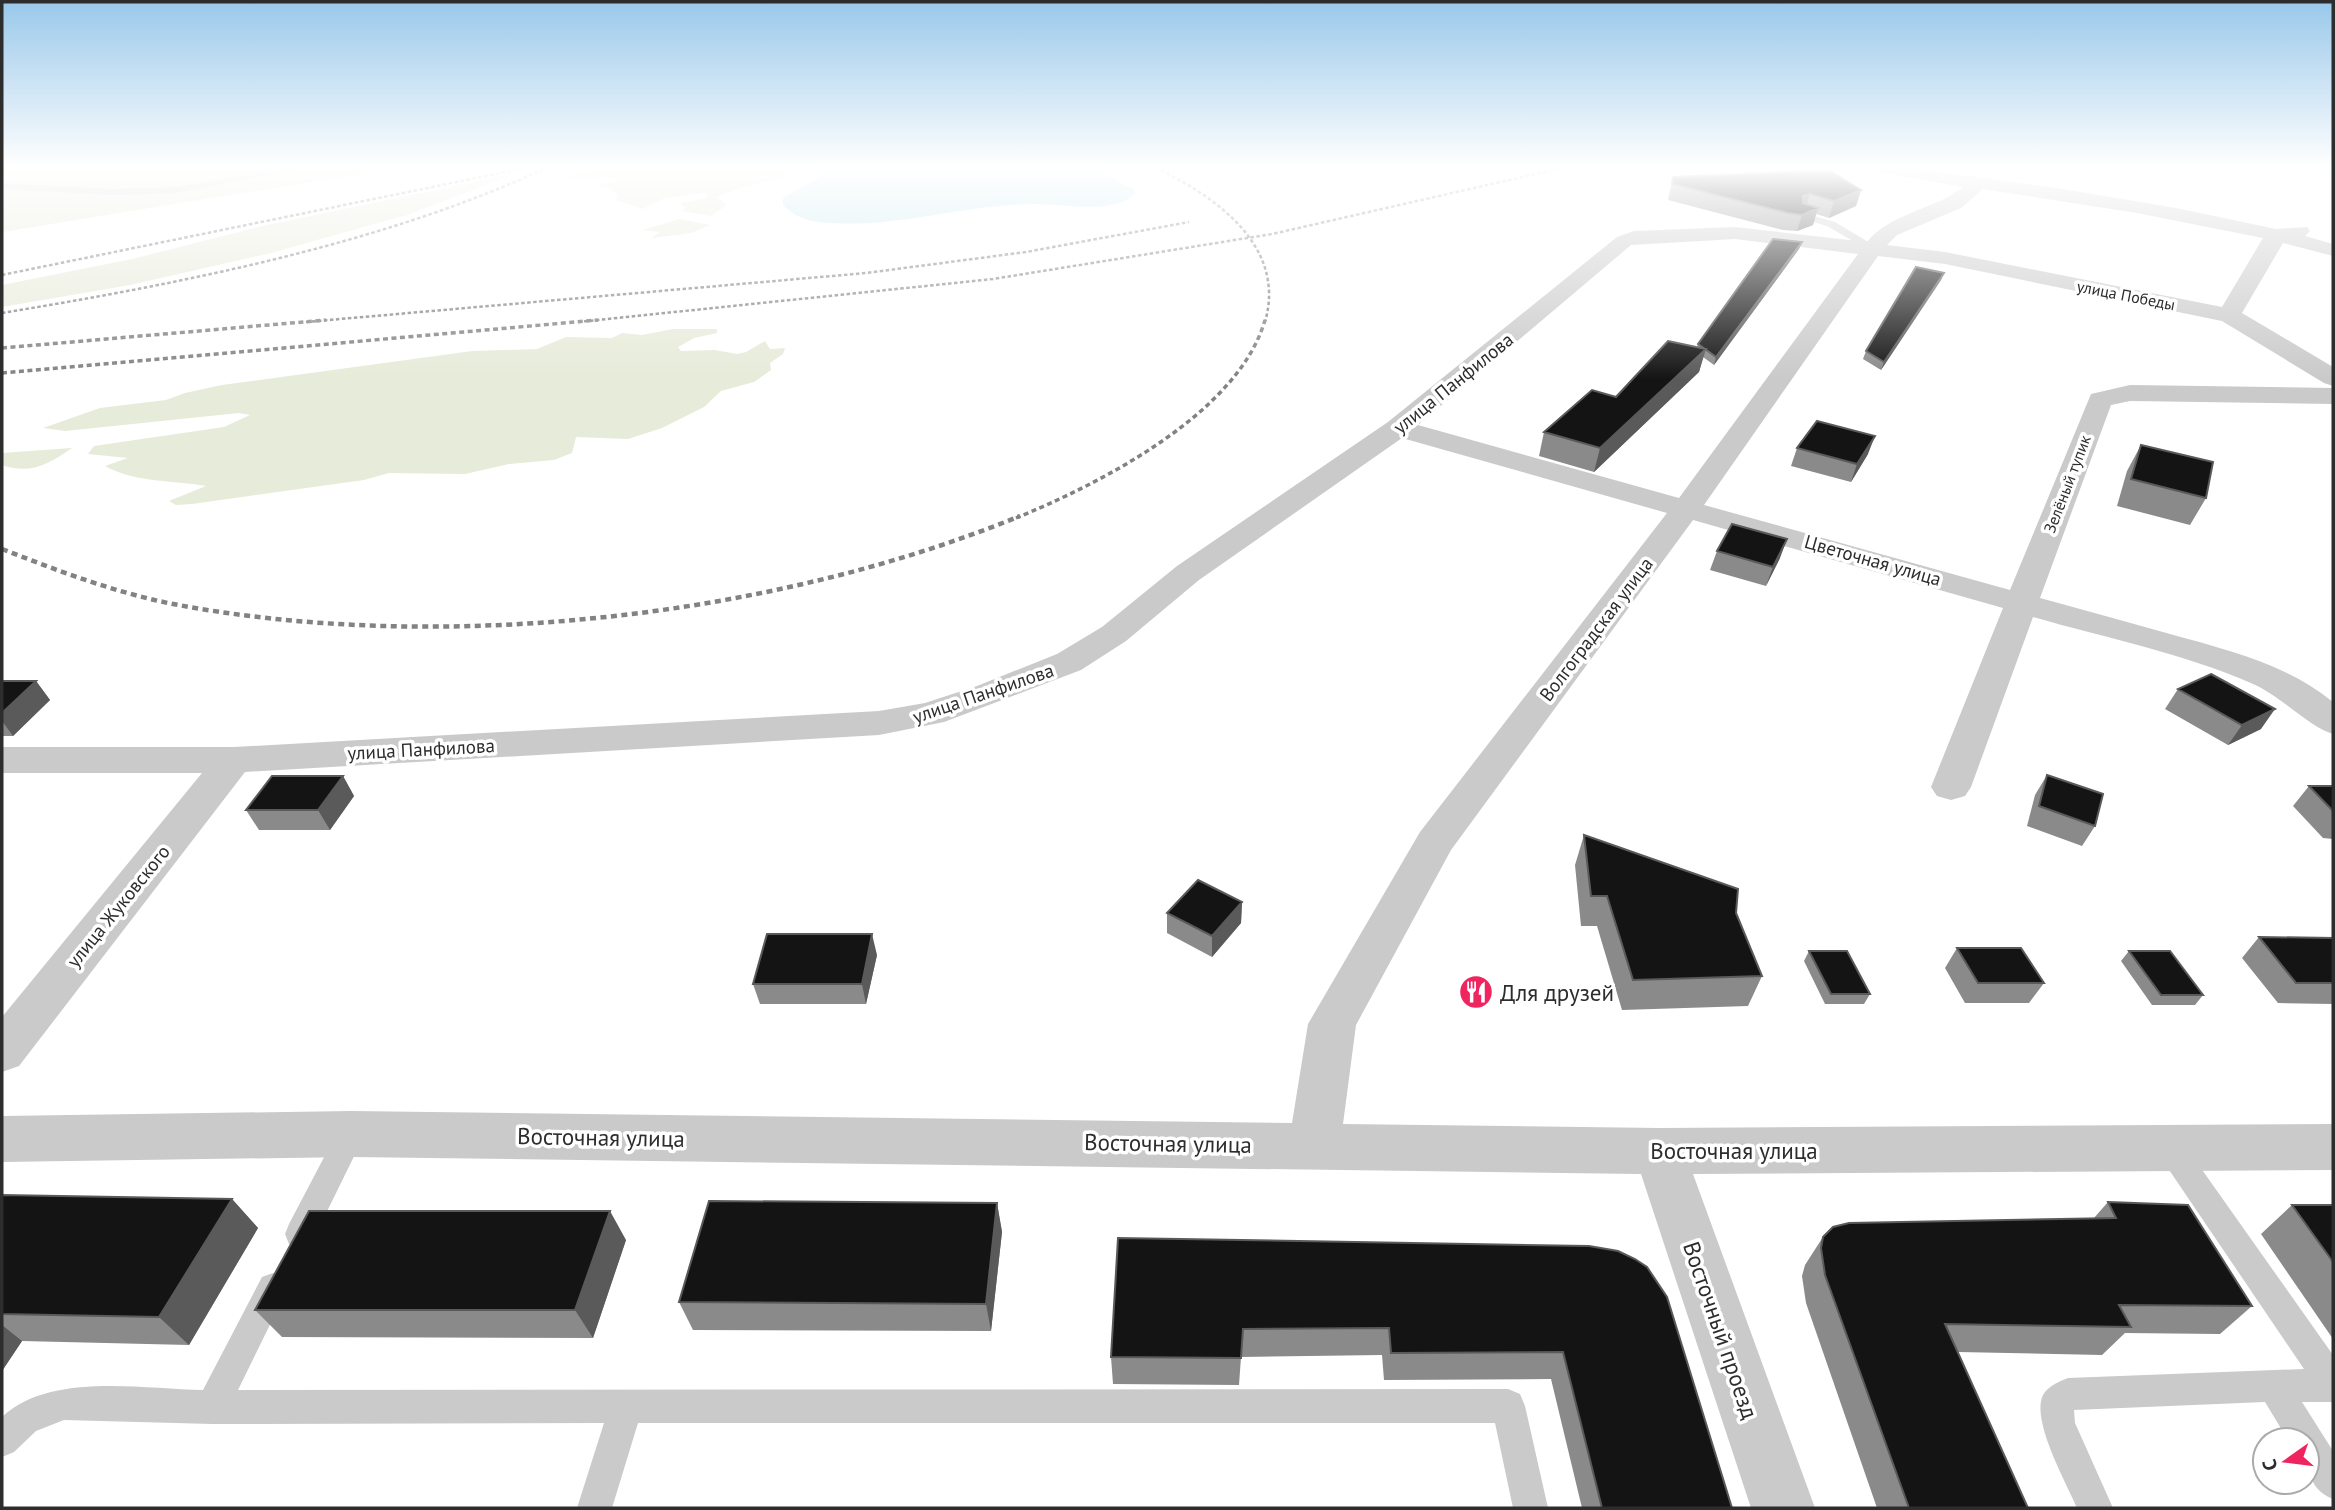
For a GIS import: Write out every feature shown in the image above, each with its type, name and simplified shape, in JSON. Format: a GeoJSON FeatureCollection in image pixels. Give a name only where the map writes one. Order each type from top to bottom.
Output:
{"type":"FeatureCollection","features":[{"type":"Feature","properties":{"kind":"street","name":"улица Панфилова"},"geometry":{"type":"LineString","coordinates":[[2,760],[234,760],[879,723],[931,714],[1069,662],[1141,614],[1188,573],[1398,428],[1625,242],[1639,238]]}},
{"type":"Feature","properties":{"kind":"street","name":"улица Победы"},"geometry":{"type":"LineString","coordinates":[[1836,238],[1874,249],[1945,257],[2229,315],[2333,378]]}},
{"type":"Feature","properties":{"kind":"street","name":"Волгоградская улица"},"geometry":{"type":"LineString","coordinates":[[1315,1144],[1332,1024],[1435,842],[1687,508],[1883,238]]}},
{"type":"Feature","properties":{"kind":"street"},"geometry":{"type":"LineString","coordinates":[[2229,315],[2268,246],[2276,238]]}},
{"type":"Feature","properties":{"kind":"street"},"geometry":{"type":"LineString","coordinates":[[2295,238],[2333,250]]}},
{"type":"Feature","properties":{"kind":"street","name":"Зелёный тупик"},"geometry":{"type":"LineString","coordinates":[[1951,787],[2100,400],[2130,393],[2333,396]]}},
{"type":"Feature","properties":{"kind":"street","name":"Цветочная улица"},"geometry":{"type":"LineString","coordinates":[[1398,428],[2021,601],[2262,673],[2304,694],[2333,722]]}},
{"type":"Feature","properties":{"kind":"street","name":"улица Жуковского"},"geometry":{"type":"LineString","coordinates":[[2,1052],[234,760]]}},
{"type":"Feature","properties":{"kind":"street","name":"Восточная улица"},"geometry":{"type":"LineString","coordinates":[[2,1139],[351,1134],[1315,1144],[1659,1151],[2333,1147]]}},
{"type":"Feature","properties":{"kind":"street","name":"Восточный проезд"},"geometry":{"type":"LineString","coordinates":[[1659,1151],[1783,1508]]}},
{"type":"Feature","properties":{"kind":"lane"},"geometry":{"type":"LineString","coordinates":[[1856,238],[1874,249]]}},
{"type":"Feature","properties":{"kind":"lane"},"geometry":{"type":"LineString","coordinates":[[212,1408],[351,1134]]}},
{"type":"Feature","properties":{"kind":"lane"},"geometry":{"type":"LineString","coordinates":[[2170,1148],[2333,1384]]}},
{"type":"Feature","properties":{"kind":"lane"},"geometry":{"type":"LineString","coordinates":[[2095,1508],[2058,1424],[2056,1404],[2068,1394],[2333,1384]]}},
{"type":"Feature","properties":{"kind":"lane"},"geometry":{"type":"LineString","coordinates":[[2273,1385],[2298,1426]]}},
{"type":"Feature","properties":{"kind":"lane"},"geometry":{"type":"LineString","coordinates":[[2,1440],[24,1419],[64,1403],[212,1408],[1508,1406],[1530,1508]]}},
{"type":"Feature","properties":{"kind":"lane"},"geometry":{"type":"LineString","coordinates":[[595,1508],[626,1407]]}},
{"type":"Feature","properties":{"kind":"lane"},"geometry":{"type":"LineString","coordinates":[[2321,1463],[2333,1482]]}},
{"type":"Feature","properties":{"kind":"green space"},"geometry":{"type":"Polygon","coordinates":[[[214,238],[323,238],[130,285],[2,307],[2,285],[132,259],[214,238]]]}},
{"type":"Feature","properties":{"kind":"green space"},"geometry":{"type":"Polygon","coordinates":[[[673,329],[717,329],[717,333],[694,338],[678,347],[681,351],[715,350],[737,354],[765,341],[770,349],[785,348],[783,354],[770,363],[771,370],[754,382],[721,391],[704,407],[662,428],[628,439],[576,437],[572,453],[554,460],[509,464],[465,474],[389,473],[364,480],[192,504],[176,505],[169,501],[206,486],[129,475],[105,466],[128,458],[88,454],[94,446],[224,427],[250,415],[239,413],[65,431],[43,428],[100,408],[166,400],[222,385],[472,351],[537,349],[566,337],[612,338],[622,333],[642,335],[673,329]]]}},
{"type":"Feature","properties":{"kind":"green space"},"geometry":{"type":"Polygon","coordinates":[[[72,448],[55,459],[31,468],[2,465],[2,453],[72,448]]]}},
{"type":"Feature","properties":{"kind":"building"},"geometry":{"type":"Polygon","coordinates":[[[1773,239],[1802,242],[1716,357],[1698,344],[1773,239]]]}},
{"type":"Feature","properties":{"kind":"building"},"geometry":{"type":"Polygon","coordinates":[[[1916,267],[1944,273],[1884,362],[1866,351],[1916,267]]]}},
{"type":"Feature","properties":{"kind":"building"},"geometry":{"type":"Polygon","coordinates":[[[1668,341],[1706,349],[1600,448],[1544,432],[1592,390],[1616,397],[1668,341]]]}},
{"type":"Feature","properties":{"kind":"building"},"geometry":{"type":"Polygon","coordinates":[[[1817,421],[1875,436],[1857,464],[1797,448],[1817,421]]]}},
{"type":"Feature","properties":{"kind":"building"},"geometry":{"type":"Polygon","coordinates":[[[2141,445],[2213,462],[2206,498],[2131,479],[2141,445]]]}},
{"type":"Feature","properties":{"kind":"building"},"geometry":{"type":"Polygon","coordinates":[[[1732,524],[1787,539],[1773,567],[1717,551],[1732,524]]]}},
{"type":"Feature","properties":{"kind":"building"},"geometry":{"type":"Polygon","coordinates":[[[2211,674],[2275,709],[2242,725],[2178,689],[2211,674]]]}},
{"type":"Feature","properties":{"kind":"building"},"geometry":{"type":"Polygon","coordinates":[[[2,681],[36,681],[2,713],[2,681]]]}},
{"type":"Feature","properties":{"kind":"building"},"geometry":{"type":"Polygon","coordinates":[[[2047,775],[2103,794],[2095,826],[2039,806],[2047,775]]]}},
{"type":"Feature","properties":{"kind":"building"},"geometry":{"type":"Polygon","coordinates":[[[272,776],[343,776],[318,810],[246,810],[272,776]]]}},
{"type":"Feature","properties":{"kind":"building"},"geometry":{"type":"Polygon","coordinates":[[[2309,786],[2333,786],[2333,811],[2309,786]]]}},
{"type":"Feature","properties":{"kind":"building"},"geometry":{"type":"Polygon","coordinates":[[[1584,835],[1738,889],[1736,913],[1762,976],[1633,980],[1607,896],[1591,896],[1584,835]]]}},
{"type":"Feature","properties":{"kind":"building"},"geometry":{"type":"Polygon","coordinates":[[[1198,880],[1242,902],[1212,936],[1167,913],[1198,880]]]}},
{"type":"Feature","properties":{"kind":"building"},"geometry":{"type":"Polygon","coordinates":[[[767,934],[872,934],[862,984],[753,984],[767,934]]]}},
{"type":"Feature","properties":{"kind":"building"},"geometry":{"type":"Polygon","coordinates":[[[2259,937],[2333,938],[2333,983],[2296,983],[2259,937]]]}},
{"type":"Feature","properties":{"kind":"building"},"geometry":{"type":"Polygon","coordinates":[[[1957,948],[2021,948],[2044,983],[1978,983],[1957,948]]]}},
{"type":"Feature","properties":{"kind":"building"},"geometry":{"type":"Polygon","coordinates":[[[1809,951],[1847,951],[1870,994],[1831,994],[1809,951]]]}},
{"type":"Feature","properties":{"kind":"building"},"geometry":{"type":"Polygon","coordinates":[[[2129,951],[2170,951],[2203,995],[2161,995],[2129,951]]]}},
{"type":"Feature","properties":{"kind":"building"},"geometry":{"type":"Polygon","coordinates":[[[2,1195],[232,1199],[159,1317],[2,1314],[2,1195]]]}},
{"type":"Feature","properties":{"kind":"building"},"geometry":{"type":"Polygon","coordinates":[[[709,1201],[997,1203],[986,1304],[679,1302],[709,1201]]]}},
{"type":"Feature","properties":{"kind":"building"},"geometry":{"type":"Polygon","coordinates":[[[2108,1202],[2188,1205],[2252,1306],[2119,1305],[2131,1327],[1945,1324],[2028,1508],[1909,1508],[1825,1275],[1821,1248],[1823,1237],[1833,1227],[1849,1223],[2116,1218],[2108,1202]]]}},
{"type":"Feature","properties":{"kind":"building"},"geometry":{"type":"Polygon","coordinates":[[[2292,1205],[2333,1205],[2333,1262],[2292,1205]]]}},
{"type":"Feature","properties":{"kind":"building"},"geometry":{"type":"Polygon","coordinates":[[[309,1211],[610,1211],[575,1310],[255,1310],[309,1211]]]}},
{"type":"Feature","properties":{"kind":"building"},"geometry":{"type":"Polygon","coordinates":[[[1118,1238],[1589,1246],[1618,1251],[1647,1267],[1667,1297],[1732,1508],[1602,1508],[1563,1352],[1391,1353],[1389,1328],[1243,1329],[1241,1358],[1111,1357],[1118,1238]]]}},
{"type":"Feature","properties":{"kind":"railway"},"geometry":{"type":"LineString","coordinates":[[2,275],[181,238]]}},
{"type":"Feature","properties":{"kind":"railway"},"geometry":{"type":"LineString","coordinates":[[2,313],[139,289],[354,238]]}},
{"type":"Feature","properties":{"kind":"railway"},"geometry":{"type":"LineString","coordinates":[[306,322],[866,273],[1026,252],[1100,238]]}},
{"type":"Feature","properties":{"kind":"railway"},"geometry":{"type":"LineString","coordinates":[[593,320],[993,279],[1244,238]]}},
{"type":"Feature","properties":{"kind":"railway"},"geometry":{"type":"LineString","coordinates":[[1250,238],[1266,270],[1269,295],[1265,322]]}},
{"type":"Feature","properties":{"kind":"railway"},"geometry":{"type":"LineString","coordinates":[[2,348],[326,320]]}},
{"type":"Feature","properties":{"kind":"railway"},"geometry":{"type":"LineString","coordinates":[[2,373],[593,320]]}},
{"type":"Feature","properties":{"kind":"railway"},"geometry":{"type":"LineString","coordinates":[[578,322],[593,320]]}},
{"type":"Feature","properties":{"kind":"railway"},"geometry":{"type":"LineString","coordinates":[[593,320],[598,320]]}},
{"type":"Feature","properties":{"kind":"railway"},"geometry":{"type":"LineString","coordinates":[[1016,518],[1086,486],[1124,465],[1162,442],[1196,415],[1226,386],[1250,354],[1265,320]]}},
{"type":"Feature","properties":{"kind":"railway"},"geometry":{"type":"LineString","coordinates":[[2,549],[105,586],[168,603],[271,618],[378,626],[488,625],[600,618],[710,603],[818,580],[922,551],[1020,516]]}},
{"type":"Feature","properties":{"kind":"place","name":"Для друзей"},"geometry":{"type":"Point","coordinates":[1476,992]}}]}
